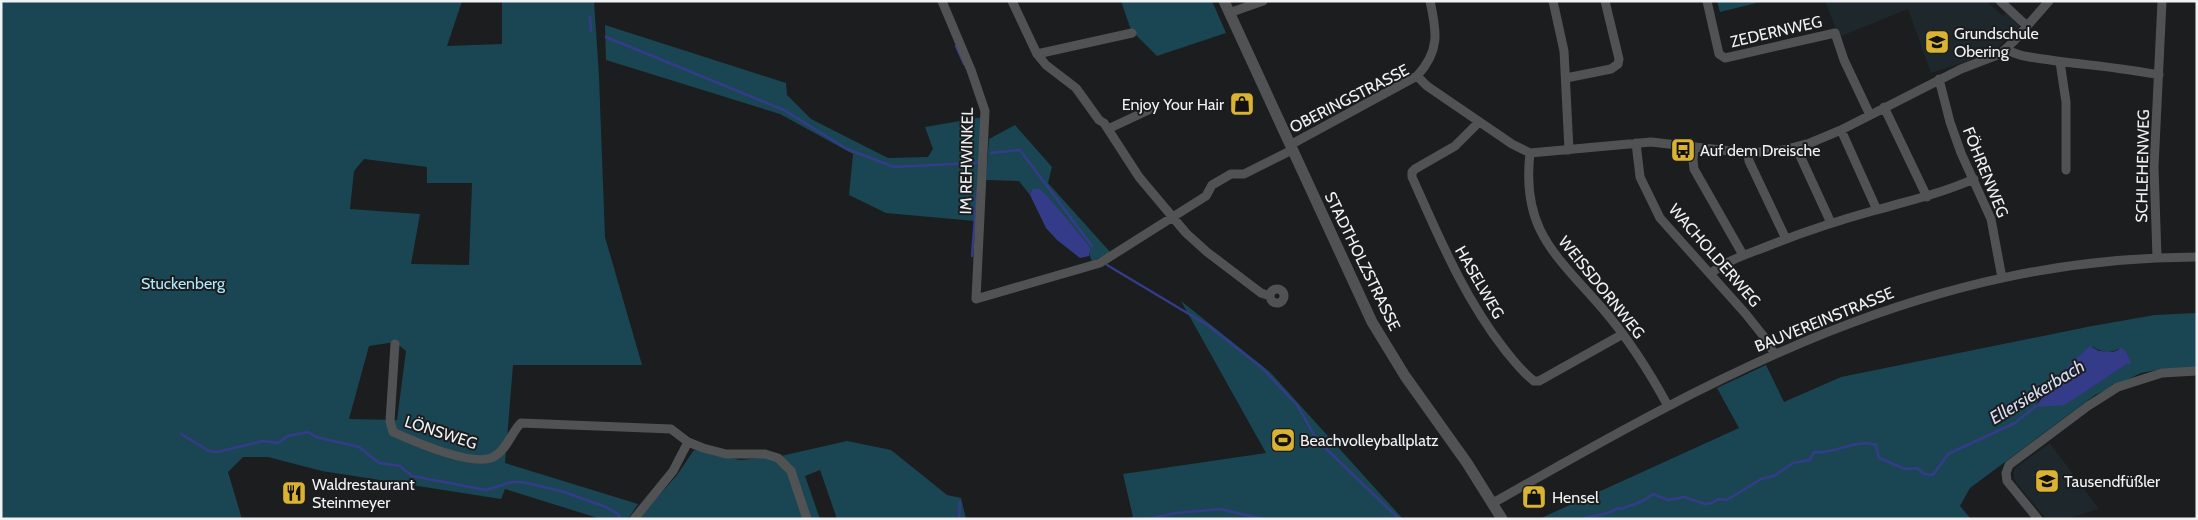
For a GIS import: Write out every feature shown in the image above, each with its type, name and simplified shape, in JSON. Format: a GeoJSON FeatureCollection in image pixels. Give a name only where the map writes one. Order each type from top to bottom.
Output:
{"type":"FeatureCollection","features":[{"type":"Feature","properties":{"kind":"street","name":"IM REHWINKEL"},"geometry":{"type":"LineString","coordinates":[[942,1],[971,70],[985,111],[976,299]]}},
{"type":"Feature","properties":{"kind":"street"},"geometry":{"type":"LineString","coordinates":[[1012,1],[1037,54],[1046,65],[1076,88],[1108,130],[1123,152],[1125,159],[1173,218],[1207,252],[1261,293],[1270,296]]}},
{"type":"Feature","properties":{"kind":"street","name":"STADTHOLZSTRASSE"},"geometry":{"type":"LineString","coordinates":[[1224,1],[1349,276],[1377,330],[1405,376],[1493,503],[1502,519]]}},
{"type":"Feature","properties":{"kind":"street"},"geometry":{"type":"LineString","coordinates":[[1229,13],[1258,5],[1263,1]]}},
{"type":"Feature","properties":{"kind":"street"},"geometry":{"type":"LineString","coordinates":[[1418,76],[1428,61],[1435,44],[1436,24],[1430,1]]}},
{"type":"Feature","properties":{"kind":"street"},"geometry":{"type":"LineString","coordinates":[[1553,1],[1564,51],[1569,150]]}},
{"type":"Feature","properties":{"kind":"street"},"geometry":{"type":"LineString","coordinates":[[1566,78],[1611,69],[1618,64],[1619,59],[1605,1]]}},
{"type":"Feature","properties":{"kind":"street","name":"ZEDERNWEG"},"geometry":{"type":"LineString","coordinates":[[1707,1],[1719,54],[1725,58],[1835,33],[1844,60],[1870,115]]}},
{"type":"Feature","properties":{"kind":"street"},"geometry":{"type":"LineString","coordinates":[[2000,1],[2027,26]]}},
{"type":"Feature","properties":{"kind":"street"},"geometry":{"type":"LineString","coordinates":[[1530,153],[1663,143],[1748,153],[1796,147],[1842,130],[1939,79],[2000,54],[2049,1]]}},
{"type":"Feature","properties":{"kind":"street","name":"SCHLEHENWEG"},"geometry":{"type":"LineString","coordinates":[[2157,257],[2154,167],[2162,1]]}},
{"type":"Feature","properties":{"kind":"street"},"geometry":{"type":"LineString","coordinates":[[1037,54],[1132,33]]}},
{"type":"Feature","properties":{"kind":"street"},"geometry":{"type":"LineString","coordinates":[[2006,49],[2014,54],[2060,62],[2132,69],[2159,75]]}},
{"type":"Feature","properties":{"kind":"street"},"geometry":{"type":"LineString","coordinates":[[2060,62],[2066,102],[2066,170]]}},
{"type":"Feature","properties":{"kind":"street","name":"OBERINGSTRASSE"},"geometry":{"type":"LineString","coordinates":[[976,299],[1100,263],[1206,196],[1212,185],[1231,174],[1244,174],[1418,76],[1427,86],[1479,122],[1512,144],[1530,153]]}},
{"type":"Feature","properties":{"kind":"street","name":"FÖHRENWEG"},"geometry":{"type":"LineString","coordinates":[[1939,79],[1950,122],[1961,153],[1991,219],[2002,278]]}},
{"type":"Feature","properties":{"kind":"street"},"geometry":{"type":"LineString","coordinates":[[1108,130],[1155,106]]}},
{"type":"Feature","properties":{"kind":"street"},"geometry":{"type":"LineString","coordinates":[[1884,107],[1927,197]]}},
{"type":"Feature","properties":{"kind":"street","name":"HASELWEG"},"geometry":{"type":"LineString","coordinates":[[1479,122],[1454,146],[1416,168],[1412,172],[1412,177],[1446,254],[1465,290],[1496,338],[1529,377],[1534,381],[1539,381],[1623,334]]}},
{"type":"Feature","properties":{"kind":"street"},"geometry":{"type":"LineString","coordinates":[[1842,130],[1877,210]]}},
{"type":"Feature","properties":{"kind":"street","name":"WACHOLDERWEG"},"geometry":{"type":"LineString","coordinates":[[1636,144],[1640,178],[1652,204],[1672,233],[1765,338],[1774,353]]}},
{"type":"Feature","properties":{"kind":"street"},"geometry":{"type":"LineString","coordinates":[[1694,147],[1692,160],[1694,169],[1743,255]]}},
{"type":"Feature","properties":{"kind":"street"},"geometry":{"type":"LineString","coordinates":[[1796,147],[1831,223]]}},
{"type":"Feature","properties":{"kind":"street","name":"WEISSDORNWEG"},"geometry":{"type":"LineString","coordinates":[[1530,153],[1528,177],[1530,201],[1543,237],[1560,263],[1623,334],[1642,360],[1668,406]]}},
{"type":"Feature","properties":{"kind":"street"},"geometry":{"type":"LineString","coordinates":[[1748,153],[1786,239]]}},
{"type":"Feature","properties":{"kind":"street"},"geometry":{"type":"LineString","coordinates":[[1710,274],[1718,267],[1743,255],[1786,239],[1831,223],[1927,197],[1974,179]]}},
{"type":"Feature","properties":{"kind":"street","name":"BAUVEREINSTRASSE"},"geometry":{"type":"LineString","coordinates":[[1493,503],[1668,406],[1774,353],[1831,329],[1884,310],[1926,296],[2030,272],[2157,257],[2197,256]]}},
{"type":"Feature","properties":{"kind":"street","name":"LÖNSWEG"},"geometry":{"type":"LineString","coordinates":[[395,344],[390,421],[393,432],[464,458],[475,460],[494,458],[501,452],[521,423],[672,429],[688,442]]}},
{"type":"Feature","properties":{"kind":"street"},"geometry":{"type":"LineString","coordinates":[[2038,519],[2007,481],[2006,472],[2009,465],[2088,406],[2118,388],[2162,373],[2197,370]]}},
{"type":"Feature","properties":{"kind":"street"},"geometry":{"type":"LineString","coordinates":[[634,519],[673,471],[688,442],[726,454],[765,454],[778,458],[791,471],[808,519]]}},
{"type":"Feature","properties":{"kind":"shaded area"},"geometry":{"type":"Polygon","coordinates":[[[1825,1],[1987,1],[2003,16],[2007,12],[2019,26],[1997,48],[1965,62],[1931,73],[1908,9],[1839,37],[1825,1]]]}},
{"type":"Feature","properties":{"kind":"shaded area"},"geometry":{"type":"Polygon","coordinates":[[[1032,189],[1040,189],[1048,197],[1087,243],[1090,249],[1089,256],[1080,258],[1057,240],[1046,228],[1030,195],[1032,189]]]}},
{"type":"Feature","properties":{"kind":"shaded area"},"geometry":{"type":"Polygon","coordinates":[[[2090,346],[2099,351],[2113,352],[2122,348],[2127,353],[2131,364],[2127,364],[2065,405],[2035,407],[2064,370],[2090,346]]]}},
{"type":"Feature","properties":{"kind":"shaded area","name":"Tausendfüßler"},"geometry":{"type":"Polygon","coordinates":[[[2050,443],[2099,509],[2067,519],[2046,519],[2017,484],[2014,479],[2014,469],[2050,443]]]}},
{"type":"Feature","properties":{"kind":"green space","name":"Stuckenberg"},"geometry":{"type":"Polygon","coordinates":[[[1,1],[462,1],[447,46],[502,44],[502,1],[594,1],[605,237],[642,365],[513,365],[505,463],[638,504],[628,519],[601,519],[505,489],[501,499],[322,471],[268,457],[243,457],[228,472],[242,519],[1,519],[1,1]],[[364,159],[354,171],[350,209],[420,214],[411,264],[469,265],[472,183],[427,183],[427,167],[364,159]],[[395,342],[369,346],[349,419],[397,420],[406,351],[395,342]]]}},
{"type":"Feature","properties":{"kind":"green space"},"geometry":{"type":"Polygon","coordinates":[[[1121,1],[1212,1],[1226,33],[1157,56],[1131,30],[1121,1]]]}},
{"type":"Feature","properties":{"kind":"green space"},"geometry":{"type":"Polygon","coordinates":[[[1717,1],[1764,1],[1720,12],[1717,1]]]}},
{"type":"Feature","properties":{"kind":"green space"},"geometry":{"type":"Polygon","coordinates":[[[605,25],[786,83],[787,95],[811,119],[888,158],[928,157],[933,149],[925,127],[983,117],[975,221],[886,213],[849,195],[853,154],[780,114],[606,60],[605,25]]]}},
{"type":"Feature","properties":{"kind":"green space"},"geometry":{"type":"Polygon","coordinates":[[[1015,125],[1052,167],[1048,183],[1111,253],[1092,261],[1087,243],[1040,189],[1032,189],[1030,195],[1019,181],[986,180],[989,139],[1015,125]]]}},
{"type":"Feature","properties":{"kind":"green space"},"geometry":{"type":"Polygon","coordinates":[[[1181,301],[1270,372],[1403,519],[1123,519],[1133,517],[1123,474],[1266,453],[1181,301]]]}},
{"type":"Feature","properties":{"kind":"green space"},"geometry":{"type":"Polygon","coordinates":[[[2197,313],[2197,368],[2162,369],[2141,373],[2095,395],[1970,488],[1960,506],[1971,519],[1539,519],[1739,428],[1717,388],[1766,365],[1784,402],[1841,377],[2155,315],[2197,313]],[[2093,347],[2064,370],[2038,401],[2036,407],[2073,399],[2127,364],[2130,364],[2127,353],[2118,349],[2109,352],[2102,351],[2093,347]]]}},
{"type":"Feature","properties":{"kind":"green space"},"geometry":{"type":"Polygon","coordinates":[[[847,441],[891,450],[947,495],[961,498],[966,519],[837,519],[820,470],[805,476],[820,519],[638,519],[677,475],[694,450],[740,460],[781,456],[847,441]]]}},
{"type":"Feature","properties":{"kind":"waterway"},"geometry":{"type":"LineString","coordinates":[[590,17],[591,31]]}},
{"type":"Feature","properties":{"kind":"waterway"},"geometry":{"type":"LineString","coordinates":[[606,37],[784,110],[847,149],[894,167],[975,163],[979,160]]}},
{"type":"Feature","properties":{"kind":"waterway"},"geometry":{"type":"LineString","coordinates":[[956,46],[964,64]]}},
{"type":"Feature","properties":{"kind":"waterway"},"geometry":{"type":"LineString","coordinates":[[991,153],[1020,150],[1092,246]]}},
{"type":"Feature","properties":{"kind":"waterway"},"geometry":{"type":"LineString","coordinates":[[972,256],[977,190]]}},
{"type":"Feature","properties":{"kind":"waterway"},"geometry":{"type":"LineString","coordinates":[[1107,265],[1209,326],[1262,368],[1297,405],[1317,440],[1399,519]]}},
{"type":"Feature","properties":{"kind":"waterway","name":"Ellersiekerbach"},"geometry":{"type":"LineString","coordinates":[[1583,519],[1608,513],[1618,508],[1621,509],[1643,501],[1653,494],[1668,500],[1684,497],[1705,504],[1712,503],[1718,499],[1727,500],[1761,479],[1774,476],[1793,463],[1810,460],[1814,452],[1829,451],[1852,445],[1868,443],[1876,445],[1879,458],[1905,469],[1917,468],[1924,474],[1933,475],[1948,454],[2015,423],[2036,406]]}},
{"type":"Feature","properties":{"kind":"waterway","name":"Ellersiekerbach"},"geometry":{"type":"LineString","coordinates":[[181,434],[209,451],[217,452],[263,441],[278,443],[288,436],[308,432],[316,437],[359,447],[379,463],[400,466],[412,476],[486,490],[512,482],[522,482],[561,491],[606,507],[618,514],[621,519]]}},
{"type":"Feature","properties":{"kind":"waterway"},"geometry":{"type":"LineString","coordinates":[[959,519],[960,502]]}},
{"type":"Feature","properties":{"kind":"waterway","name":"Ellersiekerbach"},"geometry":{"type":"LineString","coordinates":[[1148,519],[1176,513],[1220,509],[1263,519]]}},
{"type":"Feature","properties":{"kind":"place","name":"Grundschule Obering"},"geometry":{"type":"Point","coordinates":[1937,42]}},
{"type":"Feature","properties":{"kind":"place","name":"Enjoy Your Hair"},"geometry":{"type":"Point","coordinates":[1242,104]}},
{"type":"Feature","properties":{"kind":"place","name":"Auf dem Dreische"},"geometry":{"type":"Point","coordinates":[1683,150]}},
{"type":"Feature","properties":{"kind":"place","name":"Beachvolleyballplatz"},"geometry":{"type":"Point","coordinates":[1283,440]}},
{"type":"Feature","properties":{"kind":"place","name":"Tausendfüßler"},"geometry":{"type":"Point","coordinates":[2047,481]}},
{"type":"Feature","properties":{"kind":"place","name":"Waldrestaurant Steinmeyer"},"geometry":{"type":"Point","coordinates":[294,493]}},
{"type":"Feature","properties":{"kind":"place","name":"Hensel"},"geometry":{"type":"Point","coordinates":[1534,497]}}]}
